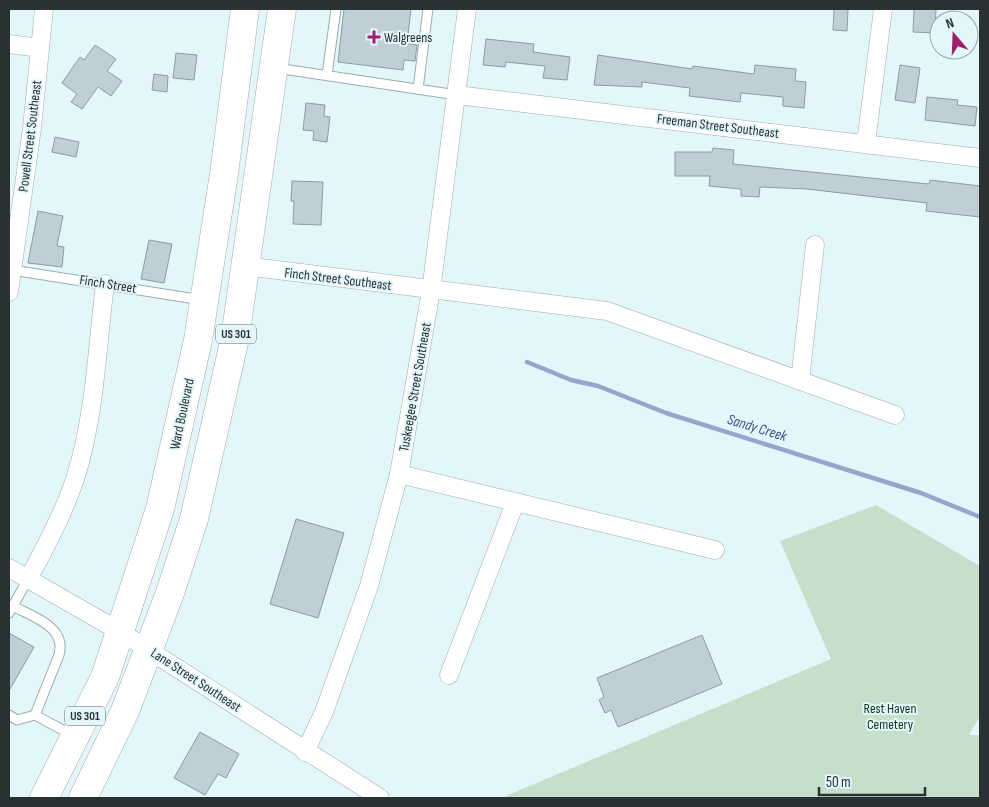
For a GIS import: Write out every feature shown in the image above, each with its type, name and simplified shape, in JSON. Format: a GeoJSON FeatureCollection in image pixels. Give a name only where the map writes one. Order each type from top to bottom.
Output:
{"type":"FeatureCollection","features":[{"type":"Feature","properties":{"kind":"highway","name":"Ward Boulevard"},"geometry":{"type":"LineString","coordinates":[[44,798],[105,677],[160,509],[182,415],[204,300],[245,9]]}},
{"type":"Feature","properties":{"kind":"highway","name":"US 301"},"geometry":{"type":"LineString","coordinates":[[83,798],[126,711],[194,519],[235,338],[282,9]]}},
{"type":"Feature","properties":{"kind":"street","name":"Powell Street Southeast"},"geometry":{"type":"LineString","coordinates":[[9,292],[32,128],[44,9]]}},
{"type":"Feature","properties":{"kind":"street","name":"Tuskeegee Street Southeast"},"geometry":{"type":"LineString","coordinates":[[305,752],[324,712],[369,586],[399,474],[431,290],[466,9]]}},
{"type":"Feature","properties":{"kind":"street"},"geometry":{"type":"LineString","coordinates":[[866,143],[883,9]]}},
{"type":"Feature","properties":{"kind":"street"},"geometry":{"type":"LineString","coordinates":[[9,44],[40,48]]}},
{"type":"Feature","properties":{"kind":"street","name":"Freeman Street Southeast"},"geometry":{"type":"LineString","coordinates":[[456,95],[980,158]]}},
{"type":"Feature","properties":{"kind":"street"},"geometry":{"type":"LineString","coordinates":[[800,381],[815,245]]}},
{"type":"Feature","properties":{"kind":"street","name":"Finch Street Southeast"},"geometry":{"type":"LineString","coordinates":[[245,266],[607,311],[895,415]]}},
{"type":"Feature","properties":{"kind":"street"},"geometry":{"type":"LineString","coordinates":[[28,579],[57,525],[77,469],[87,431],[105,284]]}},
{"type":"Feature","properties":{"kind":"street"},"geometry":{"type":"LineString","coordinates":[[399,474],[715,550]]}},
{"type":"Feature","properties":{"kind":"street"},"geometry":{"type":"LineString","coordinates":[[448,675],[515,503]]}},
{"type":"Feature","properties":{"kind":"street","name":"Lane Street Southeast"},"geometry":{"type":"LineString","coordinates":[[9,568],[119,631],[305,752],[380,798]]}},
{"type":"Feature","properties":{"kind":"lane"},"geometry":{"type":"LineString","coordinates":[[327,76],[336,9]]}},
{"type":"Feature","properties":{"kind":"lane"},"geometry":{"type":"LineString","coordinates":[[418,89],[428,9]]}},
{"type":"Feature","properties":{"kind":"lane"},"geometry":{"type":"LineString","coordinates":[[274,68],[456,95]]}},
{"type":"Feature","properties":{"kind":"lane","name":"Finch Street"},"geometry":{"type":"LineString","coordinates":[[11,269],[204,300]]}},
{"type":"Feature","properties":{"kind":"lane"},"geometry":{"type":"LineString","coordinates":[[28,579],[11,610],[53,629],[58,634],[62,645],[35,715]]}},
{"type":"Feature","properties":{"kind":"lane"},"geometry":{"type":"LineString","coordinates":[[9,716],[17,720],[35,715],[75,737]]}},
{"type":"Feature","properties":{"kind":"green space","name":"Rest Haven Cemetery"},"geometry":{"type":"Polygon","coordinates":[[[876,505],[980,566],[980,716],[969,735],[980,735],[980,798],[501,798],[831,659],[780,541],[876,505]]]}},
{"type":"Feature","properties":{"kind":"building","name":"Walgreens"},"geometry":{"type":"Polygon","coordinates":[[[344,9],[411,9],[407,44],[417,45],[415,61],[404,60],[403,70],[338,62],[344,9]]]}},
{"type":"Feature","properties":{"kind":"building"},"geometry":{"type":"Polygon","coordinates":[[[834,9],[848,9],[847,31],[833,30],[834,9]]]}},
{"type":"Feature","properties":{"kind":"building"},"geometry":{"type":"Polygon","coordinates":[[[914,9],[936,9],[929,10],[929,33],[913,32],[914,9]]]}},
{"type":"Feature","properties":{"kind":"building"},"geometry":{"type":"Polygon","coordinates":[[[486,39],[534,44],[533,52],[570,57],[567,80],[543,78],[545,66],[506,62],[505,67],[483,65],[486,39]]]}},
{"type":"Feature","properties":{"kind":"building"},"geometry":{"type":"Polygon","coordinates":[[[95,45],[116,59],[107,71],[122,81],[111,96],[98,87],[82,109],[71,102],[77,94],[62,83],[80,57],[84,60],[95,45]]]}},
{"type":"Feature","properties":{"kind":"building"},"geometry":{"type":"Polygon","coordinates":[[[176,53],[197,55],[194,80],[173,78],[176,53]]]}},
{"type":"Feature","properties":{"kind":"building"},"geometry":{"type":"Polygon","coordinates":[[[598,55],[692,69],[693,66],[754,74],[755,65],[796,69],[795,81],[806,82],[804,108],[783,106],[783,97],[741,93],[740,102],[689,96],[690,88],[642,82],[642,87],[594,85],[598,55]]]}},
{"type":"Feature","properties":{"kind":"building"},"geometry":{"type":"Polygon","coordinates":[[[900,65],[920,68],[915,103],[895,100],[900,65]]]}},
{"type":"Feature","properties":{"kind":"building"},"geometry":{"type":"Polygon","coordinates":[[[154,74],[168,76],[167,92],[152,90],[154,74]]]}},
{"type":"Feature","properties":{"kind":"building"},"geometry":{"type":"Polygon","coordinates":[[[927,97],[958,100],[957,105],[977,107],[975,126],[925,120],[927,97]]]}},
{"type":"Feature","properties":{"kind":"building"},"geometry":{"type":"Polygon","coordinates":[[[306,103],[325,105],[324,116],[330,117],[327,142],[313,140],[314,131],[303,130],[306,103]]]}},
{"type":"Feature","properties":{"kind":"building"},"geometry":{"type":"Polygon","coordinates":[[[55,137],[79,142],[76,157],[52,152],[55,137]]]}},
{"type":"Feature","properties":{"kind":"building"},"geometry":{"type":"Polygon","coordinates":[[[713,148],[734,150],[733,164],[929,184],[930,180],[980,186],[980,217],[926,211],[927,203],[807,189],[760,187],[759,197],[741,196],[741,189],[709,186],[710,176],[675,176],[675,152],[712,152],[713,148]]]}},
{"type":"Feature","properties":{"kind":"building"},"geometry":{"type":"Polygon","coordinates":[[[292,181],[323,182],[321,225],[293,224],[294,201],[291,201],[292,181]]]}},
{"type":"Feature","properties":{"kind":"building"},"geometry":{"type":"Polygon","coordinates":[[[38,211],[63,216],[57,246],[64,247],[62,267],[28,263],[38,211]]]}},
{"type":"Feature","properties":{"kind":"building"},"geometry":{"type":"Polygon","coordinates":[[[149,240],[172,244],[164,283],[141,279],[149,240]]]}},
{"type":"Feature","properties":{"kind":"building"},"geometry":{"type":"Polygon","coordinates":[[[296,519],[344,533],[318,618],[270,604],[296,519]]]}},
{"type":"Feature","properties":{"kind":"building"},"geometry":{"type":"Polygon","coordinates":[[[9,633],[34,647],[9,691],[9,633]]]}},
{"type":"Feature","properties":{"kind":"building"},"geometry":{"type":"Polygon","coordinates":[[[702,635],[722,684],[618,727],[611,710],[605,713],[599,700],[604,697],[597,678],[702,635]]]}},
{"type":"Feature","properties":{"kind":"building"},"geometry":{"type":"Polygon","coordinates":[[[200,732],[239,754],[226,778],[218,774],[205,795],[174,778],[200,732]]]}},
{"type":"Feature","properties":{"kind":"waterway","name":"Sandy Creek"},"geometry":{"type":"LineString","coordinates":[[527,362],[571,380],[598,386],[666,413],[921,493],[980,517]]}},
{"type":"Feature","properties":{"kind":"place","name":"Walgreens"},"geometry":{"type":"Point","coordinates":[374,37]}}]}
